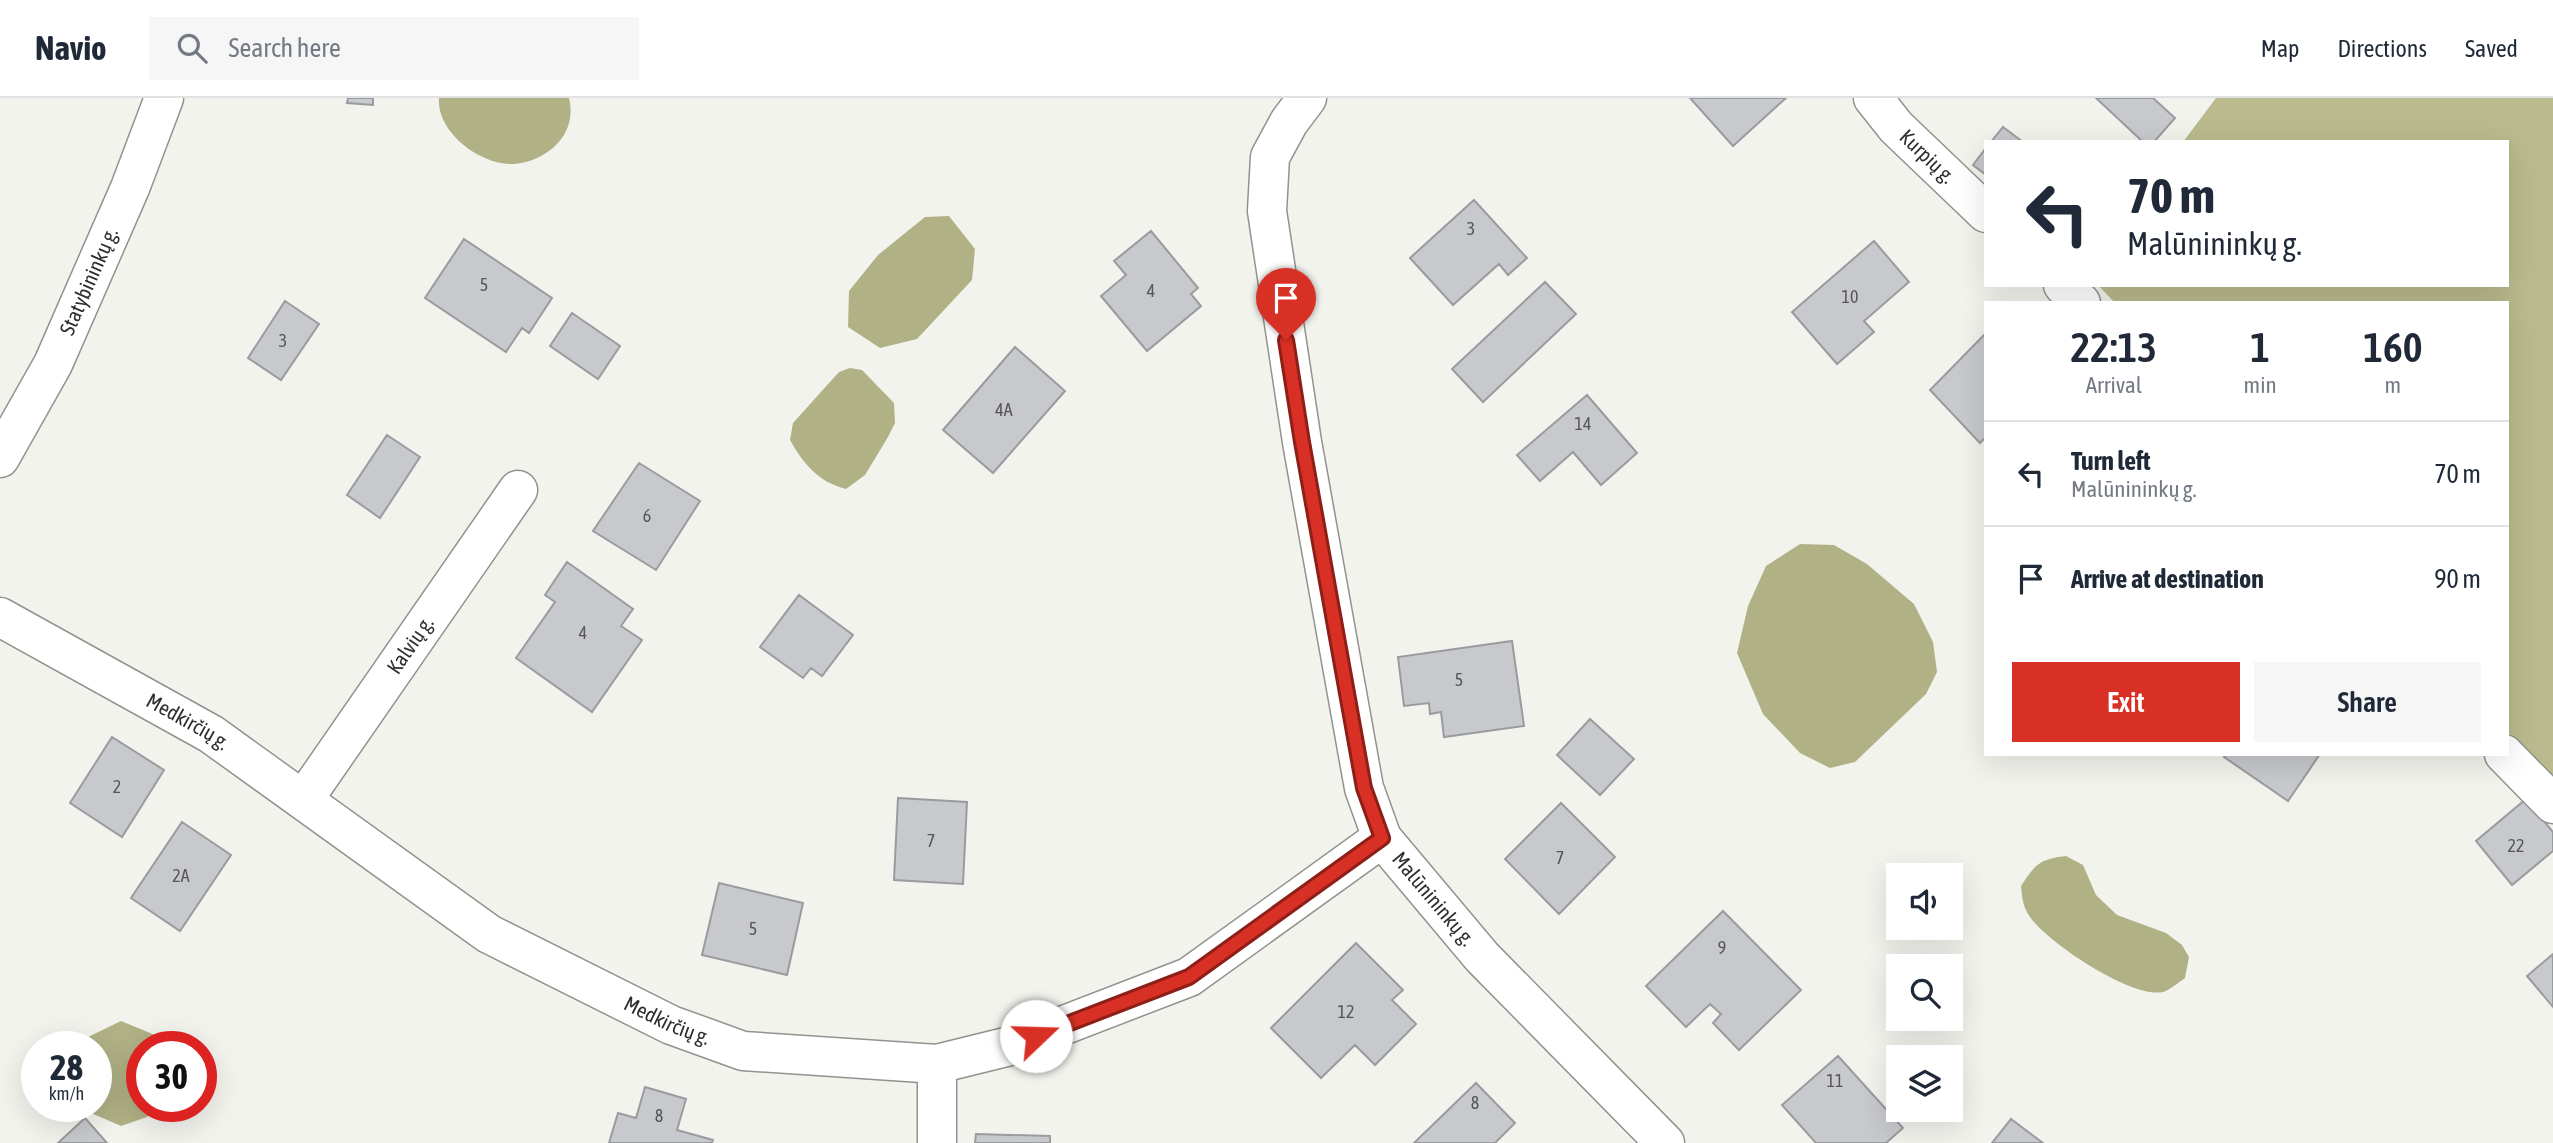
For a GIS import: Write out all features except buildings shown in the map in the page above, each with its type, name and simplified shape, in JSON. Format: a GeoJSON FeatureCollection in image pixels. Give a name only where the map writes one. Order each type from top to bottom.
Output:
{"type":"FeatureCollection","features":[{"type":"Feature","properties":{"kind":"street","name":"Statybininkų g."},"geometry":{"type":"LineString","coordinates":[[0,458],[53,364],[130,188],[164,98]]}},
{"type":"Feature","properties":{"kind":"street","name":"Malūnininkų g."},"geometry":{"type":"LineString","coordinates":[[1307,98],[1289,122],[1270,157],[1267,211],[1302,442],[1364,788],[1382,838],[1482,957],[1665,1143]]}},
{"type":"Feature","properties":{"kind":"street","name":"Kurpių g."},"geometry":{"type":"LineString","coordinates":[[1873,98],[1896,127],[1984,211]]}},
{"type":"Feature","properties":{"kind":"street"},"geometry":{"type":"LineString","coordinates":[[2065,287],[2079,301]]}},
{"type":"Feature","properties":{"kind":"street","name":"Kalvių g."},"geometry":{"type":"LineString","coordinates":[[304,799],[518,490]]}},
{"type":"Feature","properties":{"kind":"street","name":"Medkirčių g."},"geometry":{"type":"LineString","coordinates":[[0,617],[211,734],[489,934],[671,1025],[743,1051],[937,1064],[1010,1046],[1189,977],[1382,838]]}},
{"type":"Feature","properties":{"kind":"street"},"geometry":{"type":"LineString","coordinates":[[2506,756],[2553,804]]}},
{"type":"Feature","properties":{"kind":"street"},"geometry":{"type":"LineString","coordinates":[[937,1064],[937,1143]]}},
{"type":"Feature","properties":{"kind":"shaded area"},"geometry":{"type":"Polygon","coordinates":[[[439,98],[569,98],[571,111],[565,134],[549,151],[526,162],[501,163],[475,153],[453,134],[440,111],[439,98]]]}},
{"type":"Feature","properties":{"kind":"shaded area"},"geometry":{"type":"Polygon","coordinates":[[[2216,98],[2553,98],[2553,783],[2509,733],[2509,301],[2113,301],[2100,287],[2509,287],[2509,140],[2184,140],[2216,98]]]}},
{"type":"Feature","properties":{"kind":"shaded area"},"geometry":{"type":"Polygon","coordinates":[[[949,216],[975,249],[972,280],[917,339],[880,348],[848,327],[849,291],[878,255],[925,217],[949,216]]]}},
{"type":"Feature","properties":{"kind":"shaded area"},"geometry":{"type":"Polygon","coordinates":[[[850,368],[862,370],[894,403],[895,423],[865,475],[846,489],[827,482],[812,470],[790,440],[793,423],[839,372],[850,368]]]}},
{"type":"Feature","properties":{"kind":"shaded area"},"geometry":{"type":"Polygon","coordinates":[[[1800,544],[1834,545],[1867,564],[1914,604],[1933,642],[1937,672],[1926,694],[1855,762],[1830,768],[1800,753],[1763,714],[1737,653],[1748,606],[1766,566],[1800,544]]]}},
{"type":"Feature","properties":{"kind":"shaded area"},"geometry":{"type":"Polygon","coordinates":[[[2066,856],[2083,865],[2096,895],[2117,915],[2166,933],[2182,945],[2189,957],[2185,978],[2163,992],[2149,992],[2132,987],[2091,967],[2039,928],[2026,910],[2021,886],[2039,864],[2066,856]]]}},
{"type":"Feature","properties":{"kind":"shaded area"},"geometry":{"type":"Polygon","coordinates":[[[121,1021],[145,1031],[126,1031],[126,1122],[133,1122],[121,1126],[112,1122],[112,1031],[100,1031],[121,1021]]]}},
{"type":"Feature","properties":{"kind":"route"},"geometry":{"type":"LineString","coordinates":[[1036,1036],[1189,977],[1382,838],[1364,788],[1286,340]]}}]}
